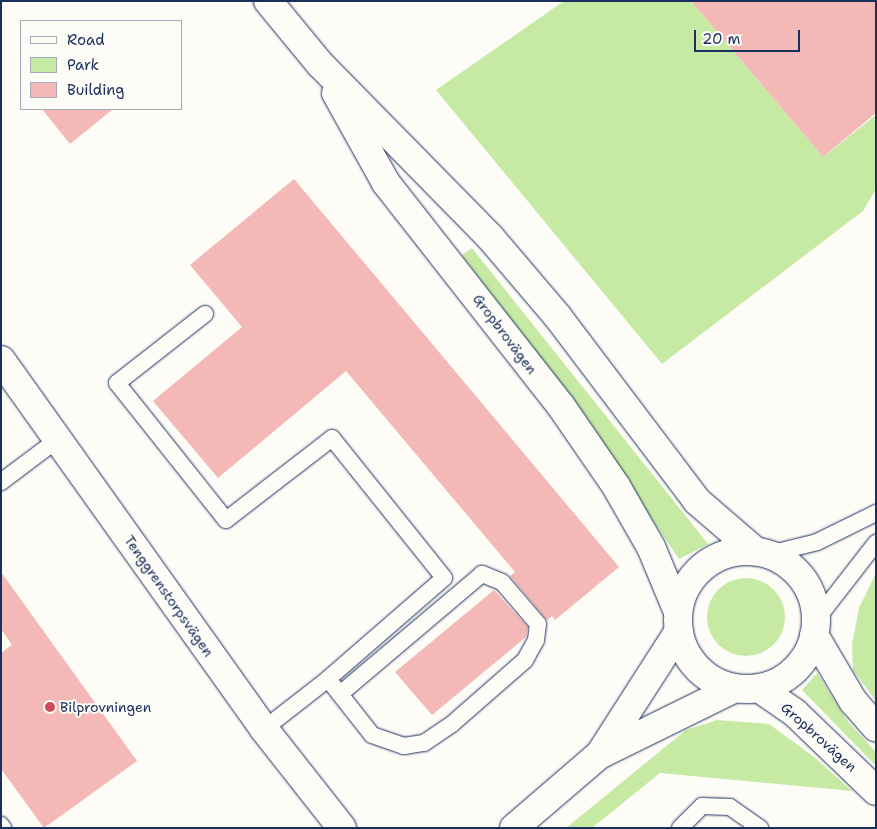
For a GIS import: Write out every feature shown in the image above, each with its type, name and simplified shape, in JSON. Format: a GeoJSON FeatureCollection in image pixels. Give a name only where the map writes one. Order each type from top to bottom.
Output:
{"type":"FeatureCollection","features":[{"type":"Feature","properties":{"kind":"street","name":"Gropbrovägen"},"geometry":{"type":"LineString","coordinates":[[268,1],[320,64],[490,237],[558,317],[697,500],[762,553]]}},
{"type":"Feature","properties":{"kind":"street","name":"Gropbrovägen"},"geometry":{"type":"LineString","coordinates":[[320,64],[386,183],[561,406],[616,486],[651,547],[678,622]]}},
{"type":"Feature","properties":{"kind":"street","name":"Tenggrenstorpsvägen"},"geometry":{"type":"LineString","coordinates":[[1,360],[264,729],[342,828]]}},
{"type":"Feature","properties":{"kind":"street"},"geometry":{"type":"LineString","coordinates":[[600,754],[678,622],[687,585],[707,563],[733,552],[762,553],[793,569],[805,584],[813,601],[815,627],[852,701],[876,727]]}},
{"type":"Feature","properties":{"kind":"street"},"geometry":{"type":"LineString","coordinates":[[678,622],[685,652],[698,668],[715,681],[747,688]]}},
{"type":"Feature","properties":{"kind":"street"},"geometry":{"type":"LineString","coordinates":[[514,828],[600,754],[747,688],[791,673],[803,659],[815,627]]}},
{"type":"Feature","properties":{"kind":"street","name":"Gropbrovägen"},"geometry":{"type":"LineString","coordinates":[[747,688],[820,734],[876,790]]}},
{"type":"Feature","properties":{"kind":"lane"},"geometry":{"type":"LineString","coordinates":[[205,314],[117,383],[226,520],[332,438],[444,578],[328,679],[264,729]]}},
{"type":"Feature","properties":{"kind":"lane"},"geometry":{"type":"LineString","coordinates":[[1,482],[58,439]]}},
{"type":"Feature","properties":{"kind":"lane"},"geometry":{"type":"LineString","coordinates":[[762,553],[817,542],[876,514]]}},
{"type":"Feature","properties":{"kind":"lane"},"geometry":{"type":"LineString","coordinates":[[815,627],[876,543]]}},
{"type":"Feature","properties":{"kind":"lane"},"geometry":{"type":"LineString","coordinates":[[328,679],[372,735],[404,746],[424,743],[452,724],[525,660],[536,640],[538,624],[502,582],[482,574],[340,694]]}},
{"type":"Feature","properties":{"kind":"lane"},"geometry":{"type":"LineString","coordinates":[[680,828],[702,806],[730,807],[760,828]]}},
{"type":"Feature","properties":{"kind":"green space"},"geometry":{"type":"Polygon","coordinates":[[[564,1],[691,1],[823,157],[876,115],[876,189],[863,211],[662,364],[436,90],[564,1]]]}},
{"type":"Feature","properties":{"kind":"green space"},"geometry":{"type":"Polygon","coordinates":[[[472,248],[708,544],[679,559],[564,391],[462,255],[472,248]]]}},
{"type":"Feature","properties":{"kind":"green space"},"geometry":{"type":"Polygon","coordinates":[[[876,573],[876,701],[853,670],[852,644],[859,608],[876,573]]]}},
{"type":"Feature","properties":{"kind":"green space"},"geometry":{"type":"Polygon","coordinates":[[[746,578],[761,581],[774,589],[782,602],[785,617],[782,632],[774,645],[761,653],[746,656],[731,653],[718,645],[710,632],[707,617],[710,602],[718,589],[731,581],[746,578]]]}},
{"type":"Feature","properties":{"kind":"green space"},"geometry":{"type":"Polygon","coordinates":[[[817,673],[849,723],[876,752],[876,766],[802,690],[817,673]]]}},
{"type":"Feature","properties":{"kind":"green space"},"geometry":{"type":"Polygon","coordinates":[[[717,720],[769,724],[814,757],[852,791],[660,773],[592,828],[566,828],[686,730],[717,720]]]}},
{"type":"Feature","properties":{"kind":"building"},"geometry":{"type":"Polygon","coordinates":[[[691,1],[876,1],[876,113],[823,157],[691,1]]]}},
{"type":"Feature","properties":{"kind":"building"},"geometry":{"type":"Polygon","coordinates":[[[43,110],[112,110],[70,144],[43,110]]]}},
{"type":"Feature","properties":{"kind":"building"},"geometry":{"type":"Polygon","coordinates":[[[294,179],[619,567],[555,620],[552,616],[547,620],[510,576],[515,572],[346,371],[218,478],[153,401],[242,327],[190,265],[294,179]]]}},
{"type":"Feature","properties":{"kind":"building","name":"Bilprovningen"},"geometry":{"type":"Polygon","coordinates":[[[1,572],[137,761],[44,828],[1,769],[1,653],[12,645],[1,629],[1,572]]]}},
{"type":"Feature","properties":{"kind":"building"},"geometry":{"type":"Polygon","coordinates":[[[494,590],[528,627],[526,637],[432,715],[395,672],[494,590]]]}},
{"type":"Feature","properties":{"kind":"place","name":"Bilprovningen"},"geometry":{"type":"Point","coordinates":[50,707]}}]}
